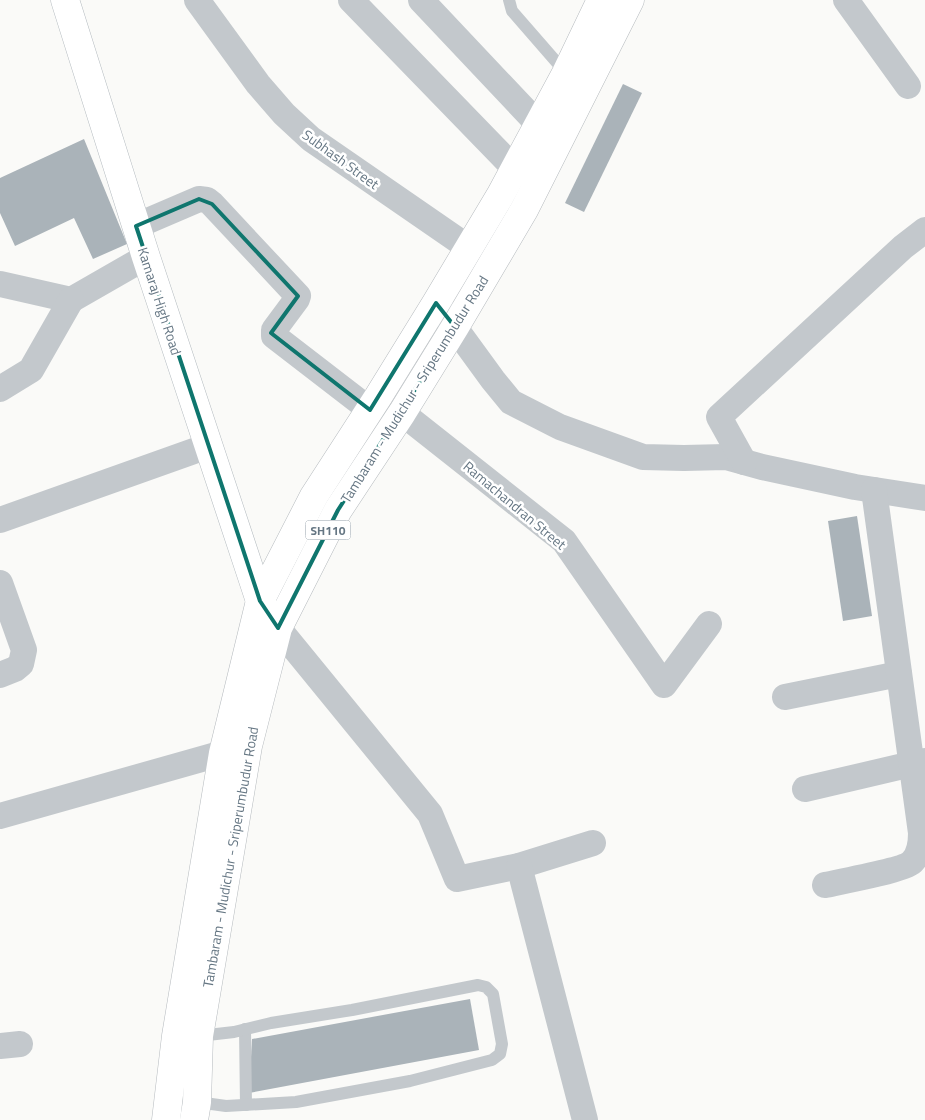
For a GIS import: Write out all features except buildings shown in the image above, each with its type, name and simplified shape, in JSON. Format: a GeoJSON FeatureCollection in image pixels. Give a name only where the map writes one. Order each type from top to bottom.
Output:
{"type":"FeatureCollection","features":[{"type":"Feature","properties":{"kind":"main road","name":"Kamaraj High Road"},"geometry":{"type":"LineString","coordinates":[[65,0],[146,257],[260,601],[278,628]]}},
{"type":"Feature","properties":{"kind":"main road","name":"Tambaram - Mudichur - Sriperumbudur Road"},"geometry":{"type":"LineString","coordinates":[[166,1120],[176,1036],[223,753],[260,601],[314,496],[370,410],[500,196],[566,73],[601,0]]}},
{"type":"Feature","properties":{"kind":"main road","name":"Tambaram - Mudichur - Sriperumbudur Road"},"geometry":{"type":"LineString","coordinates":[[196,1111],[199,1036],[248,746],[278,628],[338,510],[402,413],[524,210],[630,0]]}},
{"type":"Feature","properties":{"kind":"street","name":"Subhash Street"},"geometry":{"type":"LineString","coordinates":[[197,0],[258,84],[284,114],[311,139],[469,248]]}},
{"type":"Feature","properties":{"kind":"street"},"geometry":{"type":"LineString","coordinates":[[351,0],[514,168]]}},
{"type":"Feature","properties":{"kind":"street"},"geometry":{"type":"LineString","coordinates":[[420,0],[538,124]]}},
{"type":"Feature","properties":{"kind":"street"},"geometry":{"type":"LineString","coordinates":[[846,0],[908,86]]}},
{"type":"Feature","properties":{"kind":"street"},"geometry":{"type":"LineString","coordinates":[[136,226],[199,199],[207,200],[298,296],[274,330],[274,336],[370,410]]}},
{"type":"Feature","properties":{"kind":"street"},"geometry":{"type":"LineString","coordinates":[[744,462],[719,417],[925,230]]}},
{"type":"Feature","properties":{"kind":"street"},"geometry":{"type":"LineString","coordinates":[[0,389],[31,370],[71,300],[146,257]]}},
{"type":"Feature","properties":{"kind":"street"},"geometry":{"type":"LineString","coordinates":[[0,284],[71,300]]}},
{"type":"Feature","properties":{"kind":"street"},"geometry":{"type":"LineString","coordinates":[[436,303],[493,380],[512,402],[560,427],[643,456],[684,458],[726,457],[780,471],[925,498]]}},
{"type":"Feature","properties":{"kind":"street","name":"Ramachandran Street"},"geometry":{"type":"LineString","coordinates":[[402,413],[564,541],[664,685],[709,624]]}},
{"type":"Feature","properties":{"kind":"street"},"geometry":{"type":"LineString","coordinates":[[0,520],[208,446]]}},
{"type":"Feature","properties":{"kind":"street"},"geometry":{"type":"LineString","coordinates":[[825,885],[896,869],[911,863],[921,847],[918,763],[899,674],[874,490]]}},
{"type":"Feature","properties":{"kind":"street"},"geometry":{"type":"LineString","coordinates":[[0,583],[24,650],[21,664],[16,670],[0,675]]}},
{"type":"Feature","properties":{"kind":"street"},"geometry":{"type":"LineString","coordinates":[[278,628],[430,814],[457,879],[519,866],[593,843]]}},
{"type":"Feature","properties":{"kind":"street"},"geometry":{"type":"LineString","coordinates":[[785,697],[899,674]]}},
{"type":"Feature","properties":{"kind":"street"},"geometry":{"type":"LineString","coordinates":[[0,816],[223,753]]}},
{"type":"Feature","properties":{"kind":"street"},"geometry":{"type":"LineString","coordinates":[[805,789],[918,763]]}},
{"type":"Feature","properties":{"kind":"street"},"geometry":{"type":"LineString","coordinates":[[519,866],[580,1119]]}},
{"type":"Feature","properties":{"kind":"lane"},"geometry":{"type":"LineString","coordinates":[[509,0],[512,11],[566,73]]}},
{"type":"Feature","properties":{"kind":"lane"},"geometry":{"type":"LineString","coordinates":[[196,1111],[226,1106],[296,1102],[410,1081],[492,1060],[500,1054],[502,1044],[492,994],[486,987],[478,985],[271,1023],[234,1032],[199,1036]]}},
{"type":"Feature","properties":{"kind":"lane"},"geometry":{"type":"LineString","coordinates":[[245,1029],[246,1105]]}},
{"type":"Feature","properties":{"kind":"highlighted area"},"geometry":{"type":"Polygon","coordinates":[[[199,199],[212,204],[298,296],[271,333],[370,410],[436,303],[455,327],[338,510],[278,628],[260,601],[136,226],[199,199]]]}}]}
